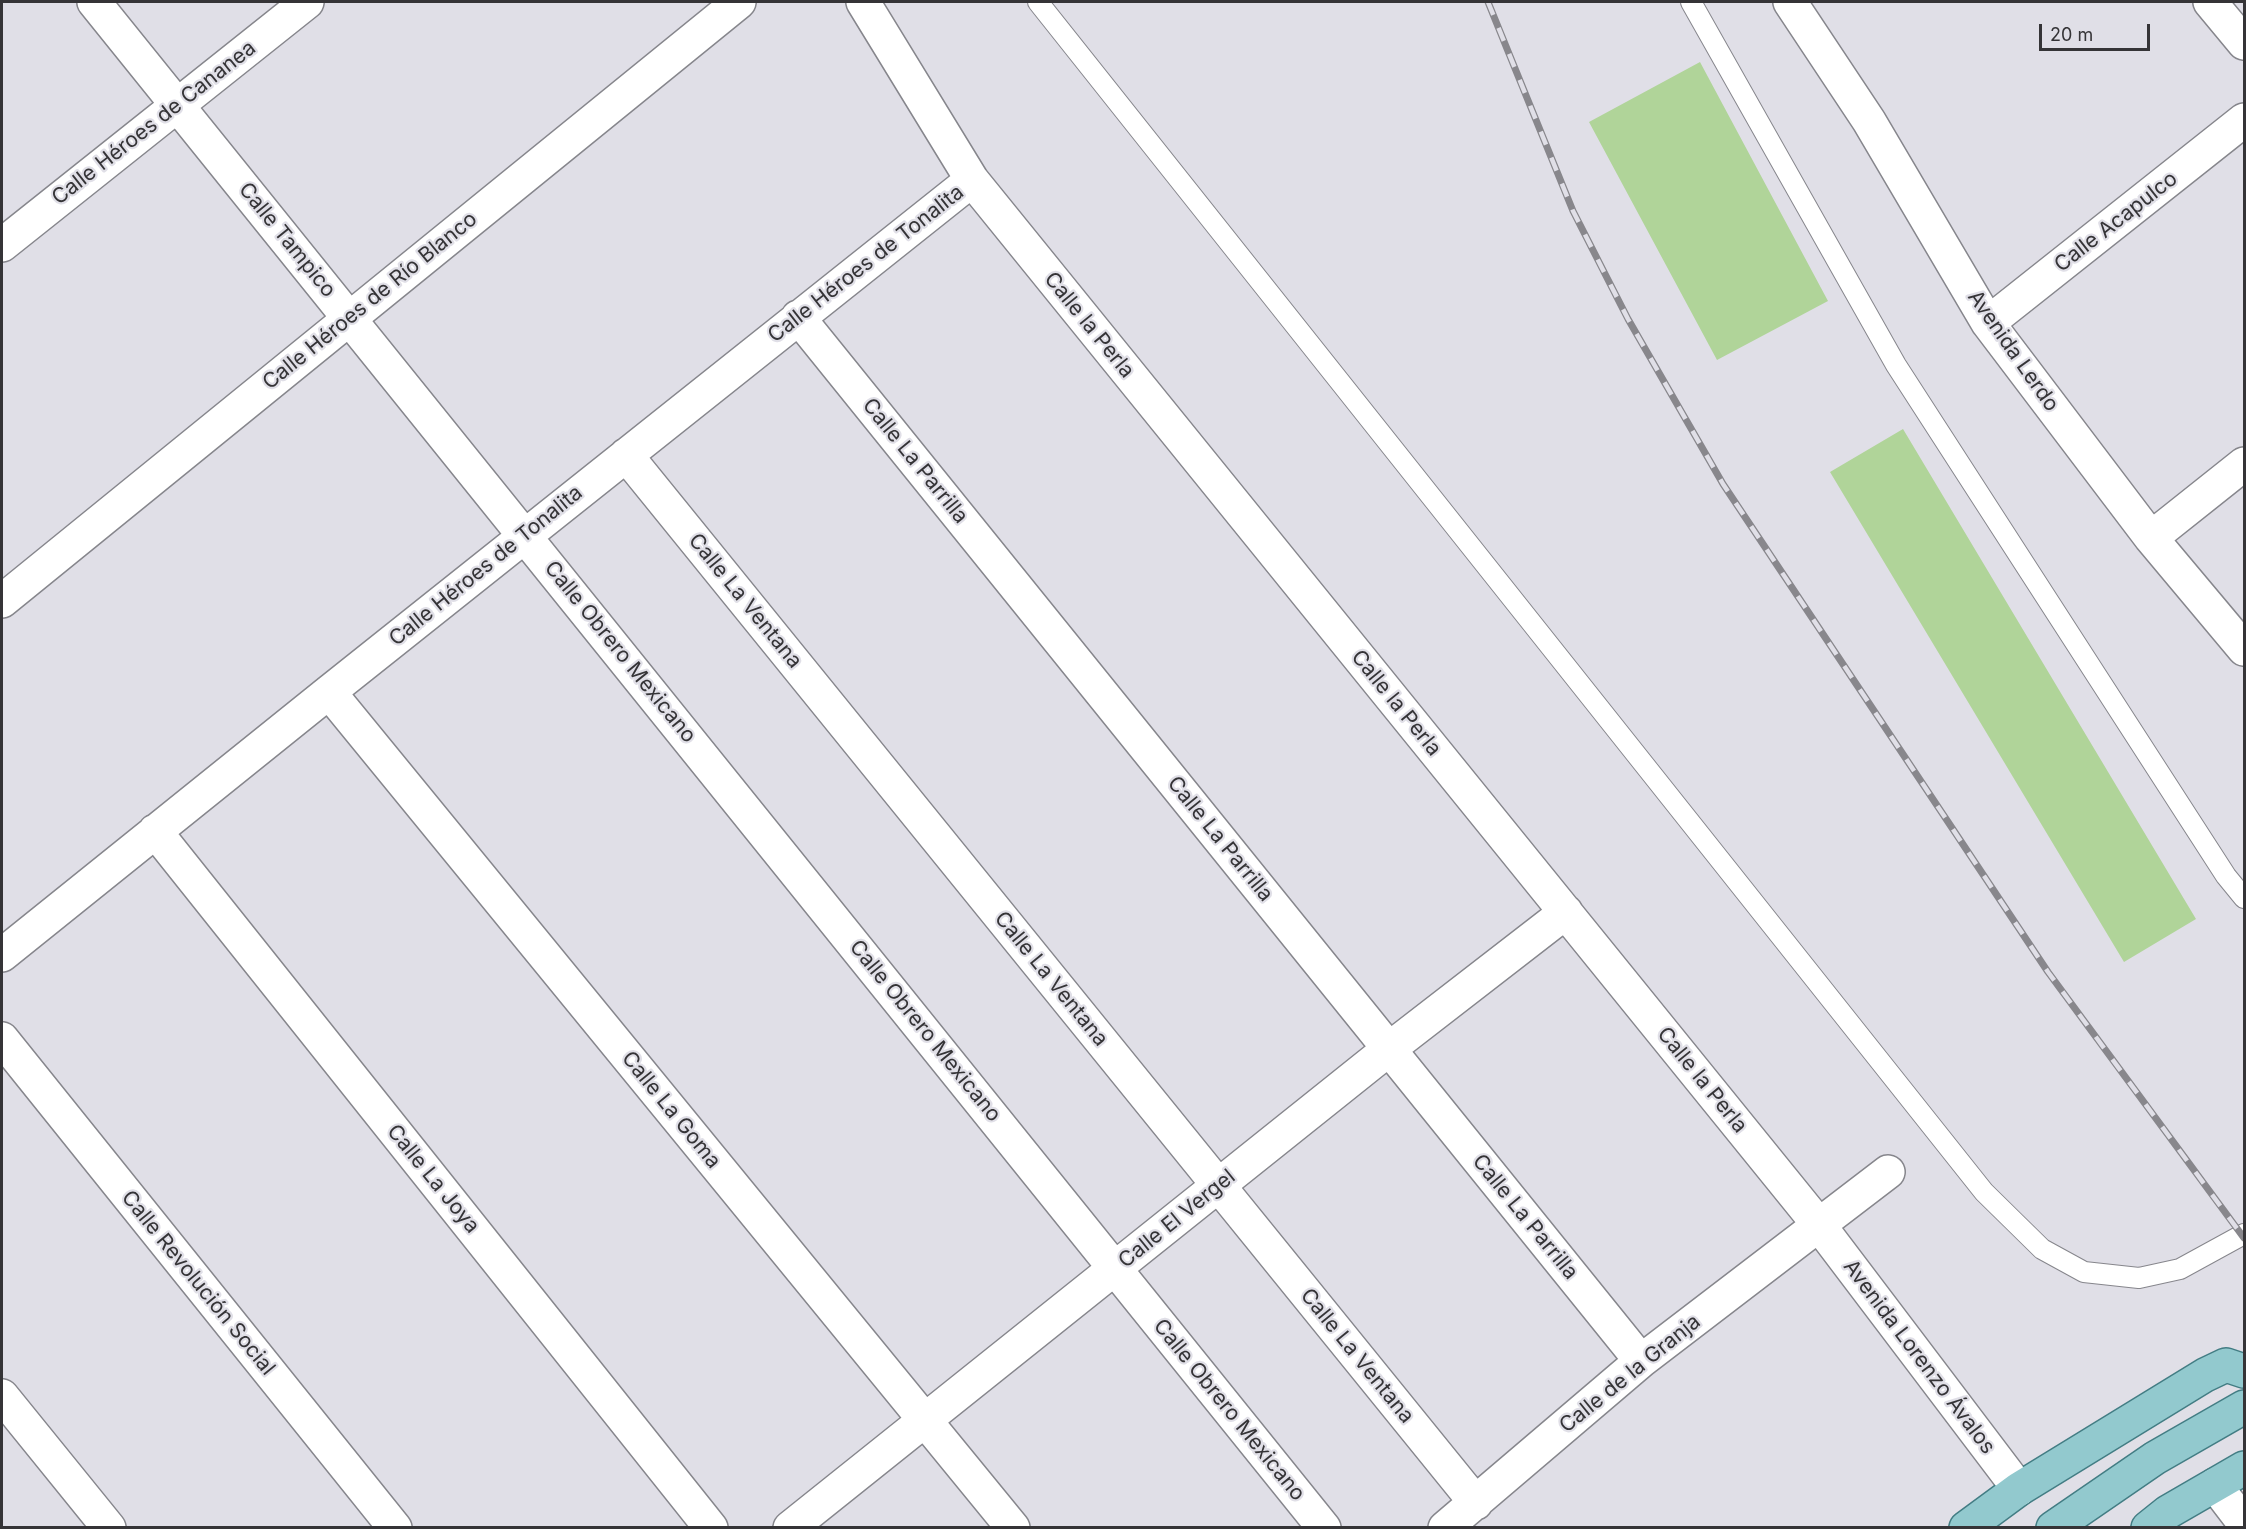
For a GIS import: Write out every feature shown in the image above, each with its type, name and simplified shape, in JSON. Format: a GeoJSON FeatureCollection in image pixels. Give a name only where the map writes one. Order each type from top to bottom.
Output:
{"type":"FeatureCollection","features":[{"type":"Feature","properties":{"kind":"main road"},"geometry":{"type":"LineString","coordinates":[[1966,1527],[2019,1490],[2205,1375],[2226,1365],[2244,1371]]}},
{"type":"Feature","properties":{"kind":"main road"},"geometry":{"type":"LineString","coordinates":[[2053,1527],[2155,1458],[2244,1407]]}},
{"type":"Feature","properties":{"kind":"main road"},"geometry":{"type":"LineString","coordinates":[[2148,1527],[2168,1512],[2244,1468]]}},
{"type":"Feature","properties":{"kind":"street","name":"Calle Tampico"},"geometry":{"type":"LineString","coordinates":[[94,2],[525,535]]}},
{"type":"Feature","properties":{"kind":"street","name":"Calle Héroes de Cananea"},"geometry":{"type":"LineString","coordinates":[[2,245],[307,2]]}},
{"type":"Feature","properties":{"kind":"street","name":"Calle Héroes de Río Blanco"},"geometry":{"type":"LineString","coordinates":[[2,601],[739,2]]}},
{"type":"Feature","properties":{"kind":"street"},"geometry":{"type":"LineString","coordinates":[[862,2],[972,180]]}},
{"type":"Feature","properties":{"kind":"street","name":"Avenida Lerdo"},"geometry":{"type":"LineString","coordinates":[[1790,2],[1869,121],[1988,323],[2151,538],[2244,649]]}},
{"type":"Feature","properties":{"kind":"street"},"geometry":{"type":"LineString","coordinates":[[2210,2],[2244,43]]}},
{"type":"Feature","properties":{"kind":"street","name":"Calle Acapulco"},"geometry":{"type":"LineString","coordinates":[[1988,323],[2244,120]]}},
{"type":"Feature","properties":{"kind":"street","name":"Calle Héroes de Tonalita"},"geometry":{"type":"LineString","coordinates":[[2,955],[328,692],[972,180]]}},
{"type":"Feature","properties":{"kind":"street","name":"Calle la Perla"},"geometry":{"type":"LineString","coordinates":[[972,180],[1819,1225]]}},
{"type":"Feature","properties":{"kind":"street","name":"Calle La Parrilla"},"geometry":{"type":"LineString","coordinates":[[798,317],[1641,1361]]}},
{"type":"Feature","properties":{"kind":"street","name":"Calle La Ventana"},"geometry":{"type":"LineString","coordinates":[[626,455],[1476,1503]]}},
{"type":"Feature","properties":{"kind":"street"},"geometry":{"type":"LineString","coordinates":[[2151,538],[2244,464]]}},
{"type":"Feature","properties":{"kind":"street","name":"Calle Obrero Mexicano"},"geometry":{"type":"LineString","coordinates":[[525,535],[1324,1527]]}},
{"type":"Feature","properties":{"kind":"street","name":"Calle La Goma"},"geometry":{"type":"LineString","coordinates":[[328,692],[1013,1527]]}},
{"type":"Feature","properties":{"kind":"street","name":"Calle La Joya"},"geometry":{"type":"LineString","coordinates":[[155,831],[711,1527]]}},
{"type":"Feature","properties":{"kind":"street","name":"Calle El Vergel"},"geometry":{"type":"LineString","coordinates":[[790,1527],[1566,912]]}},
{"type":"Feature","properties":{"kind":"street","name":"Calle Revolución Social"},"geometry":{"type":"LineString","coordinates":[[2,1039],[394,1527]]}},
{"type":"Feature","properties":{"kind":"street","name":"Calle de la Granja"},"geometry":{"type":"LineString","coordinates":[[1445,1527],[1641,1361],[1888,1172]]}},
{"type":"Feature","properties":{"kind":"street","name":"Avenida Lorenzo Ávalos"},"geometry":{"type":"LineString","coordinates":[[1819,1225],[2019,1490]]}},
{"type":"Feature","properties":{"kind":"street"},"geometry":{"type":"LineString","coordinates":[[2,1396],[109,1527]]}},
{"type":"Feature","properties":{"kind":"street"},"geometry":{"type":"LineString","coordinates":[[2215,1485],[2244,1523]]}},
{"type":"Feature","properties":{"kind":"lane"},"geometry":{"type":"LineString","coordinates":[[1038,2],[1984,1192],[2042,1249],[2084,1272],[2139,1278],[2180,1269],[2244,1234]]}},
{"type":"Feature","properties":{"kind":"lane"},"geometry":{"type":"LineString","coordinates":[[1690,2],[1896,365],[2226,876],[2244,898]]}},
{"type":"Feature","properties":{"kind":"green space"},"geometry":{"type":"Polygon","coordinates":[[[1700,62],[1828,301],[1717,360],[1589,122],[1700,62]]]}},
{"type":"Feature","properties":{"kind":"green space"},"geometry":{"type":"Polygon","coordinates":[[[1903,429],[2196,919],[2124,962],[1830,472],[1903,429]]]}},
{"type":"Feature","properties":{"kind":"railway"},"geometry":{"type":"LineString","coordinates":[[1488,2],[1573,211],[1628,319],[1723,484],[2048,972],[2244,1238]]}}]}
